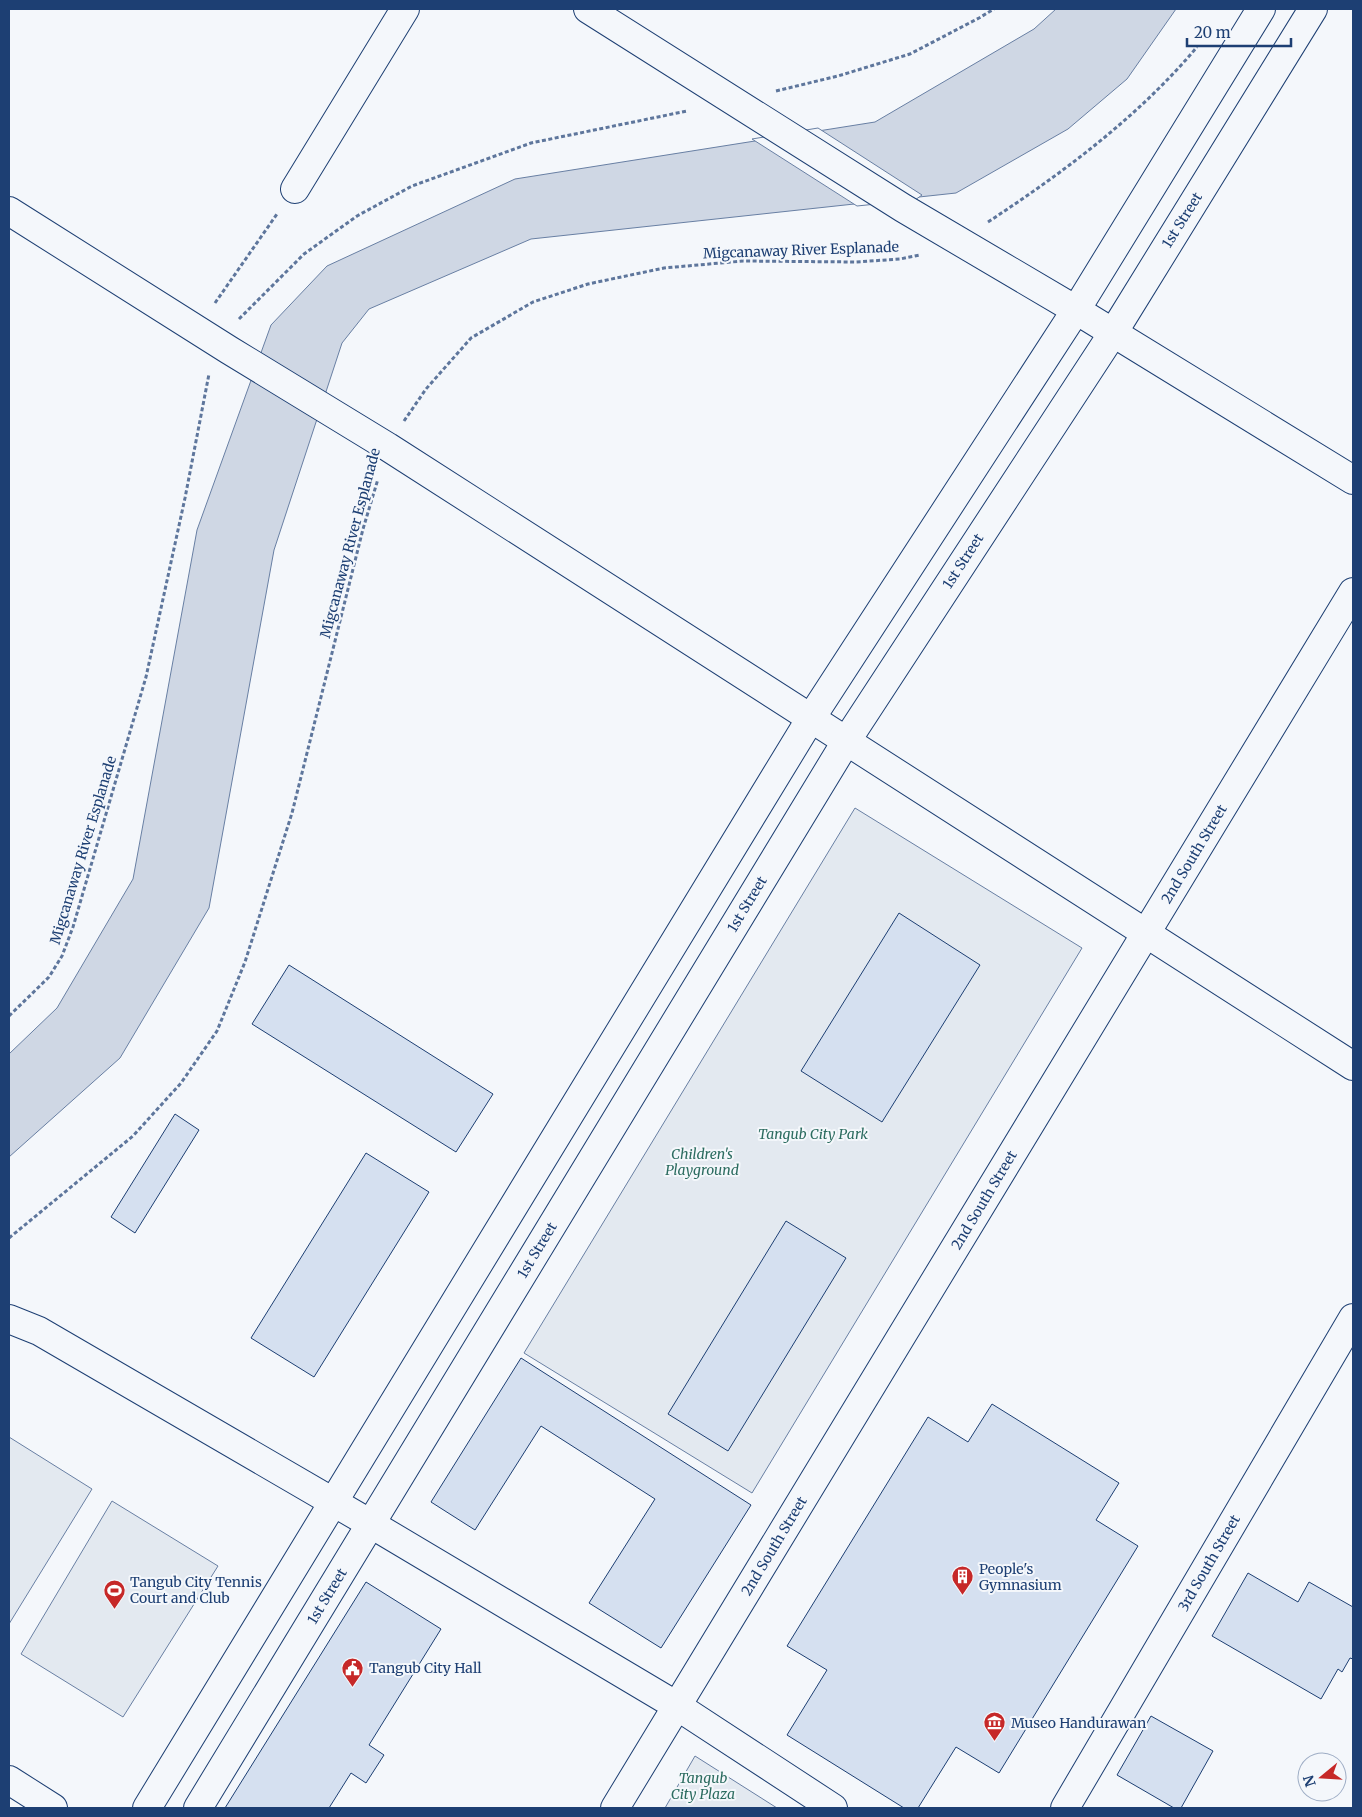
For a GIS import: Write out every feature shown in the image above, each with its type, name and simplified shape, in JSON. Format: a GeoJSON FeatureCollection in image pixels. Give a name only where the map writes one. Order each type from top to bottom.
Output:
{"type":"FeatureCollection","features":[{"type":"Feature","properties":{"kind":"street"},"geometry":{"type":"LineString","coordinates":[[295,189],[405,9]]}},
{"type":"Feature","properties":{"kind":"street"},"geometry":{"type":"LineString","coordinates":[[588,9],[903,208],[1076,310],[1353,480]]}},
{"type":"Feature","properties":{"kind":"street"},"geometry":{"type":"LineString","coordinates":[[147,1808],[811,718],[1076,310],[1261,9]]}},
{"type":"Feature","properties":{"kind":"street","name":"1st Street"},"geometry":{"type":"LineString","coordinates":[[198,1808],[847,740],[1113,333],[1313,9]]}},
{"type":"Feature","properties":{"kind":"street"},"geometry":{"type":"LineString","coordinates":[[9,211],[380,442],[1353,1066]]}},
{"type":"Feature","properties":{"kind":"street","name":"2nd South Street"},"geometry":{"type":"LineString","coordinates":[[616,1808],[1353,592]]}},
{"type":"Feature","properties":{"kind":"street","name":"3rd South Street"},"geometry":{"type":"LineString","coordinates":[[1065,1808],[1353,1318]]}},
{"type":"Feature","properties":{"kind":"street"},"geometry":{"type":"LineString","coordinates":[[9,1319],[39,1331],[371,1524],[677,1706],[833,1808]]}},
{"type":"Feature","properties":{"kind":"street"},"geometry":{"type":"LineString","coordinates":[[9,1780],[53,1808]]}},
{"type":"Feature","properties":{"kind":"path","name":"Migcanaway River Esplanade"},"geometry":{"type":"LineString","coordinates":[[9,1016],[49,977],[62,956],[73,927],[146,677],[185,498],[215,341],[304,254],[357,216],[412,186],[531,143],[734,101],[838,76],[910,54],[994,9]]}},
{"type":"Feature","properties":{"kind":"path","name":"Migcanaway River Esplanade"},"geometry":{"type":"LineString","coordinates":[[9,1238],[133,1136],[181,1083],[217,1031],[245,962],[292,813],[363,529],[380,442],[471,338],[533,302],[588,284],[664,268],[742,261],[856,262],[900,259],[932,254],[960,241],[1044,185],[1118,127],[1179,69],[1198,46]]}},
{"type":"Feature","properties":{"kind":"path"},"geometry":{"type":"LineString","coordinates":[[215,341],[295,189]]}},
{"type":"Feature","properties":{"kind":"green space","name":"Tangub City Park"},"geometry":{"type":"Polygon","coordinates":[[[855,808],[1082,948],[752,1493],[524,1353],[855,808]]]}},
{"type":"Feature","properties":{"kind":"green space"},"geometry":{"type":"Polygon","coordinates":[[[9,1437],[92,1489],[9,1624],[9,1437]]]}},
{"type":"Feature","properties":{"kind":"green space"},"geometry":{"type":"Polygon","coordinates":[[[112,1501],[218,1566],[123,1717],[21,1654],[112,1501]]]}},
{"type":"Feature","properties":{"kind":"green space","name":"Tangub City Plaza"},"geometry":{"type":"Polygon","coordinates":[[[695,1756],[777,1808],[665,1808],[695,1756]]]}},
{"type":"Feature","properties":{"kind":"shaded area"},"geometry":{"type":"Polygon","coordinates":[[[1056,9],[1176,9],[1127,79],[1068,129],[956,193],[531,239],[369,309],[342,343],[274,550],[209,908],[120,1058],[9,1157],[9,1054],[57,1008],[133,879],[197,530],[271,325],[327,266],[515,179],[875,122],[1034,29],[1056,9]]]}},
{"type":"Feature","properties":{"kind":"pier"},"geometry":{"type":"Polygon","coordinates":[[[818,128],[922,195],[915,200],[857,206],[752,139],[818,128]]]}},
{"type":"Feature","properties":{"kind":"building"},"geometry":{"type":"Polygon","coordinates":[[[899,913],[980,965],[882,1122],[801,1071],[899,913]]]}},
{"type":"Feature","properties":{"kind":"building"},"geometry":{"type":"Polygon","coordinates":[[[289,965],[493,1094],[456,1152],[252,1024],[289,965]]]}},
{"type":"Feature","properties":{"kind":"building"},"geometry":{"type":"Polygon","coordinates":[[[175,1114],[199,1130],[135,1233],[111,1217],[175,1114]]]}},
{"type":"Feature","properties":{"kind":"building"},"geometry":{"type":"Polygon","coordinates":[[[366,1153],[429,1192],[314,1377],[251,1338],[366,1153]]]}},
{"type":"Feature","properties":{"kind":"building"},"geometry":{"type":"Polygon","coordinates":[[[786,1221],[846,1258],[728,1451],[668,1414],[786,1221]]]}},
{"type":"Feature","properties":{"kind":"building"},"geometry":{"type":"Polygon","coordinates":[[[521,1358],[751,1505],[661,1648],[589,1603],[655,1499],[541,1426],[475,1530],[431,1502],[521,1358]]]}},
{"type":"Feature","properties":{"kind":"building","name":"People's Gymnasium"},"geometry":{"type":"Polygon","coordinates":[[[992,1404],[1119,1483],[1096,1520],[1138,1546],[999,1773],[956,1747],[918,1808],[904,1808],[787,1735],[827,1670],[787,1646],[928,1417],[968,1442],[992,1404]]]}},
{"type":"Feature","properties":{"kind":"building"},"geometry":{"type":"Polygon","coordinates":[[[1248,1573],[1298,1602],[1309,1582],[1353,1607],[1353,1659],[1350,1658],[1342,1672],[1338,1669],[1321,1699],[1212,1636],[1248,1573]]]}},
{"type":"Feature","properties":{"kind":"building","name":"Tangub City Hall"},"geometry":{"type":"Polygon","coordinates":[[[366,1582],[441,1629],[369,1745],[384,1755],[366,1783],[351,1773],[329,1808],[225,1808],[366,1582]]]}},
{"type":"Feature","properties":{"kind":"building"},"geometry":{"type":"Polygon","coordinates":[[[1151,1716],[1213,1751],[1181,1808],[1174,1808],[1117,1775],[1151,1716]]]}},
{"type":"Feature","properties":{"kind":"place","name":"People's Gymnasium"},"geometry":{"type":"Point","coordinates":[963,1596]}},
{"type":"Feature","properties":{"kind":"place","name":"Tangub City Tennis Court and Club"},"geometry":{"type":"Point","coordinates":[114,1609]}},
{"type":"Feature","properties":{"kind":"place","name":"Tangub City Hall"},"geometry":{"type":"Point","coordinates":[353,1687]}},
{"type":"Feature","properties":{"kind":"place","name":"Museo Handurawan"},"geometry":{"type":"Point","coordinates":[995,1742]}},
{"type":"Feature","properties":{"kind":"park label","name":"Children's Playground"},"geometry":{"type":"Point","coordinates":[702,1162]}}]}
